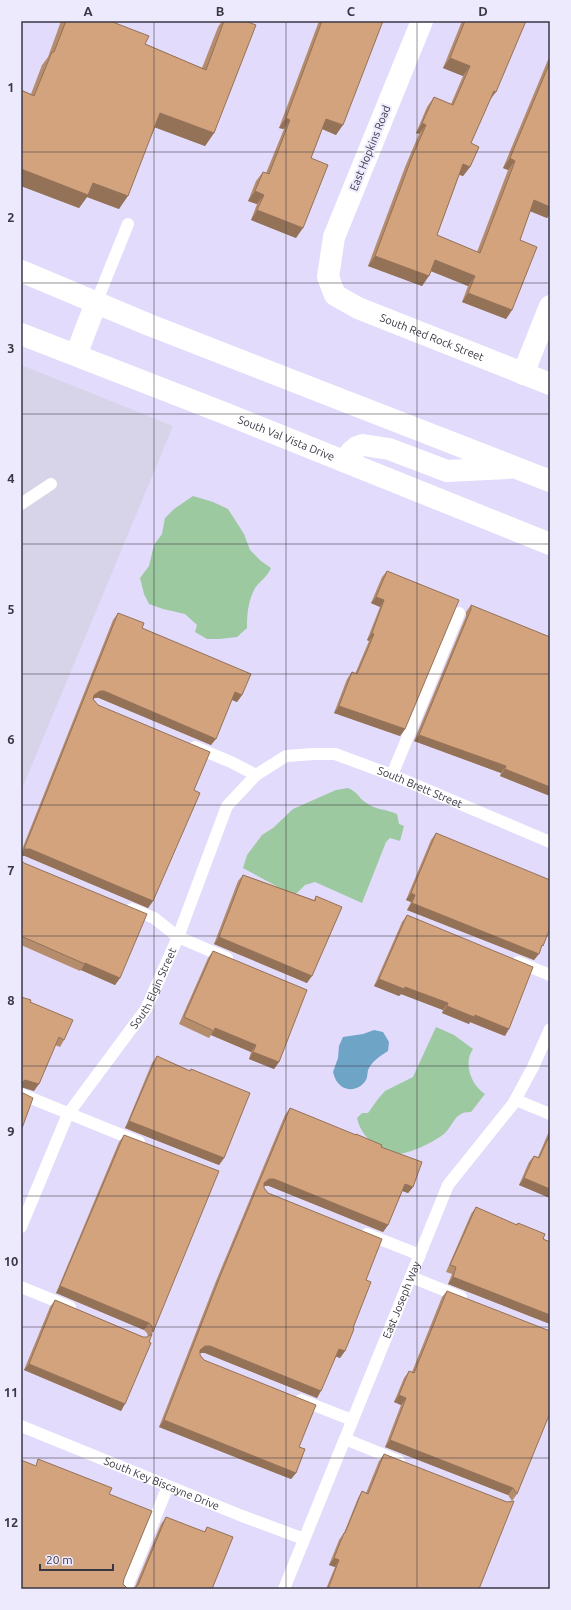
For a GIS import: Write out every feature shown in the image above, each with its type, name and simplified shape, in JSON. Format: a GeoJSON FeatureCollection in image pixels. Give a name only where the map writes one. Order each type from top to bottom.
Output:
{"type":"FeatureCollection","features":[{"type":"Feature","properties":{"kind":"main road","name":"East Hopkins Road"},"geometry":{"type":"LineString","coordinates":[[328,276],[334,237],[422,21]]}},
{"type":"Feature","properties":{"kind":"main road"},"geometry":{"type":"LineString","coordinates":[[21,271],[96,303],[550,482]]}},
{"type":"Feature","properties":{"kind":"main road","name":"South Red Rock Street"},"geometry":{"type":"LineString","coordinates":[[328,276],[335,296],[358,308],[550,384]]}},
{"type":"Feature","properties":{"kind":"main road"},"geometry":{"type":"LineString","coordinates":[[76,355],[96,303]]}},
{"type":"Feature","properties":{"kind":"main road"},"geometry":{"type":"LineString","coordinates":[[523,374],[550,306]]}},
{"type":"Feature","properties":{"kind":"main road","name":"South Val Vista Drive"},"geometry":{"type":"LineString","coordinates":[[21,334],[550,544]]}},
{"type":"Feature","properties":{"kind":"main road"},"geometry":{"type":"LineString","coordinates":[[344,461],[351,452],[357,447],[363,445],[389,449],[447,471],[514,468]]}},
{"type":"Feature","properties":{"kind":"lane"},"geometry":{"type":"LineString","coordinates":[[96,303],[128,224]]}},
{"type":"Feature","properties":{"kind":"lane"},"geometry":{"type":"LineString","coordinates":[[21,504],[51,484]]}},
{"type":"Feature","properties":{"kind":"lane"},"geometry":{"type":"LineString","coordinates":[[392,775],[459,613]]}},
{"type":"Feature","properties":{"kind":"lane"},"geometry":{"type":"LineString","coordinates":[[181,741],[256,775]]}},
{"type":"Feature","properties":{"kind":"lane","name":"South Brett Street"},"geometry":{"type":"LineString","coordinates":[[286,756],[336,754],[392,775],[550,842]]}},
{"type":"Feature","properties":{"kind":"lane","name":"South Elgin Street"},"geometry":{"type":"LineString","coordinates":[[21,1227],[68,1114],[146,1009],[178,937],[227,806],[256,775],[286,756]]}},
{"type":"Feature","properties":{"kind":"lane"},"geometry":{"type":"LineString","coordinates":[[124,906],[154,918],[178,937],[238,962]]}},
{"type":"Feature","properties":{"kind":"lane"},"geometry":{"type":"LineString","coordinates":[[506,957],[550,975]]}},
{"type":"Feature","properties":{"kind":"lane","name":"East Joseph Way"},"geometry":{"type":"LineString","coordinates":[[284,1589],[448,1185],[516,1100],[550,1029]]}},
{"type":"Feature","properties":{"kind":"lane"},"geometry":{"type":"LineString","coordinates":[[21,1094],[150,1146]]}},
{"type":"Feature","properties":{"kind":"lane"},"geometry":{"type":"LineString","coordinates":[[516,1100],[550,1114]]}},
{"type":"Feature","properties":{"kind":"lane"},"geometry":{"type":"LineString","coordinates":[[357,1230],[420,1255]]}},
{"type":"Feature","properties":{"kind":"lane"},"geometry":{"type":"LineString","coordinates":[[411,1277],[470,1300]]}},
{"type":"Feature","properties":{"kind":"lane"},"geometry":{"type":"LineString","coordinates":[[21,1287],[83,1313]]}},
{"type":"Feature","properties":{"kind":"lane"},"geometry":{"type":"LineString","coordinates":[[288,1395],[352,1420]]}},
{"type":"Feature","properties":{"kind":"lane","name":"South Key Biscayne Drive"},"geometry":{"type":"LineString","coordinates":[[21,1426],[168,1486],[304,1539]]}},
{"type":"Feature","properties":{"kind":"lane"},"geometry":{"type":"LineString","coordinates":[[345,1439],[411,1465]]}},
{"type":"Feature","properties":{"kind":"lane"},"geometry":{"type":"LineString","coordinates":[[126,1589],[168,1486]]}},
{"type":"Feature","properties":{"kind":"shaded area"},"geometry":{"type":"Polygon","coordinates":[[[21,365],[173,426],[21,791],[21,365]]]}},
{"type":"Feature","properties":{"kind":"green space"},"geometry":{"type":"Polygon","coordinates":[[[193,496],[213,502],[228,509],[244,534],[250,550],[271,568],[268,574],[255,588],[248,608],[247,628],[237,637],[207,639],[195,632],[197,625],[185,614],[149,604],[144,594],[140,578],[149,566],[154,545],[162,534],[165,518],[174,509],[193,496]]]}},
{"type":"Feature","properties":{"kind":"green space"},"geometry":{"type":"Polygon","coordinates":[[[348,788],[355,792],[369,805],[397,814],[399,824],[404,826],[400,841],[390,838],[386,842],[362,903],[315,882],[305,885],[297,893],[289,893],[243,868],[247,855],[262,835],[273,828],[293,809],[336,790],[348,788]]]}},
{"type":"Feature","properties":{"kind":"green space"},"geometry":{"type":"Polygon","coordinates":[[[436,1027],[454,1035],[473,1049],[469,1061],[470,1073],[476,1085],[485,1094],[471,1112],[462,1113],[456,1118],[442,1136],[422,1147],[401,1154],[389,1152],[378,1147],[367,1138],[360,1127],[357,1118],[362,1113],[368,1113],[385,1091],[413,1077],[436,1027]]]}},
{"type":"Feature","properties":{"kind":"water"},"geometry":{"type":"Polygon","coordinates":[[[374,1030],[383,1032],[389,1042],[388,1051],[371,1065],[368,1069],[366,1080],[360,1086],[349,1089],[341,1086],[337,1082],[333,1072],[338,1058],[339,1046],[343,1037],[363,1034],[374,1030]]]}},
{"type":"Feature","properties":{"kind":"building"},"geometry":{"type":"Polygon","coordinates":[[[66,21],[110,21],[149,36],[145,44],[206,70],[224,21],[245,21],[256,25],[214,133],[160,113],[128,196],[93,183],[88,195],[21,169],[21,90],[34,96],[66,21]]]}},
{"type":"Feature","properties":{"kind":"building"},"geometry":{"type":"Polygon","coordinates":[[[322,21],[383,21],[343,125],[326,119],[311,158],[328,165],[303,228],[257,210],[264,195],[255,191],[263,172],[269,174],[290,120],[286,118],[322,21]]]}},
{"type":"Feature","properties":{"kind":"building"},"geometry":{"type":"Polygon","coordinates":[[[465,21],[526,21],[496,92],[494,91],[471,143],[479,147],[470,167],[463,164],[437,235],[480,253],[515,161],[510,158],[550,62],[550,207],[534,200],[520,240],[537,247],[512,310],[468,293],[475,276],[435,260],[429,276],[375,256],[412,157],[426,125],[422,123],[434,97],[453,105],[470,66],[450,58],[465,21]]]}},
{"type":"Feature","properties":{"kind":"building"},"geometry":{"type":"Polygon","coordinates":[[[387,571],[459,600],[405,729],[339,706],[352,672],[357,674],[374,634],[372,633],[384,600],[376,597],[387,571]]]}},
{"type":"Feature","properties":{"kind":"building"},"geometry":{"type":"Polygon","coordinates":[[[471,605],[550,637],[550,787],[505,769],[506,766],[419,735],[471,609],[471,605]]]}},
{"type":"Feature","properties":{"kind":"building"},"geometry":{"type":"Polygon","coordinates":[[[118,613],[144,623],[142,628],[251,674],[242,695],[235,692],[216,739],[104,691],[100,691],[94,695],[93,699],[98,705],[210,752],[194,790],[200,793],[153,901],[30,849],[24,849],[118,613]]]}},
{"type":"Feature","properties":{"kind":"building"},"geometry":{"type":"Polygon","coordinates":[[[436,833],[550,880],[550,928],[539,954],[412,903],[415,895],[411,893],[436,833]]]}},
{"type":"Feature","properties":{"kind":"building"},"geometry":{"type":"Polygon","coordinates":[[[21,860],[24,863],[147,914],[120,978],[21,936],[21,860]]]}},
{"type":"Feature","properties":{"kind":"building"},"geometry":{"type":"Polygon","coordinates":[[[243,875],[315,901],[316,896],[342,907],[312,976],[219,937],[243,875]]]}},
{"type":"Feature","properties":{"kind":"building"},"geometry":{"type":"Polygon","coordinates":[[[407,915],[533,967],[509,1029],[475,1015],[474,1017],[447,1006],[448,1003],[405,987],[404,989],[379,979],[407,915]]]}},
{"type":"Feature","properties":{"kind":"building"},"geometry":{"type":"Polygon","coordinates":[[[213,951],[307,990],[279,1062],[253,1052],[256,1045],[215,1028],[214,1031],[184,1017],[213,951]]]}},
{"type":"Feature","properties":{"kind":"building"},"geometry":{"type":"Polygon","coordinates":[[[21,997],[31,1000],[30,1002],[73,1020],[64,1040],[59,1037],[39,1084],[25,1080],[21,1083],[21,997]]]}},
{"type":"Feature","properties":{"kind":"building"},"geometry":{"type":"Polygon","coordinates":[[[157,1056],[190,1071],[191,1069],[250,1093],[224,1158],[129,1121],[157,1056]]]}},
{"type":"Feature","properties":{"kind":"building"},"geometry":{"type":"Polygon","coordinates":[[[21,1092],[33,1098],[21,1131],[21,1092]]]}},
{"type":"Feature","properties":{"kind":"building"},"geometry":{"type":"Polygon","coordinates":[[[290,1108],[382,1145],[381,1147],[422,1162],[413,1187],[405,1184],[388,1225],[274,1179],[269,1179],[264,1183],[264,1188],[268,1193],[382,1239],[366,1280],[371,1282],[353,1328],[354,1329],[345,1351],[339,1349],[321,1391],[210,1346],[205,1346],[200,1350],[200,1355],[204,1360],[316,1405],[299,1447],[305,1449],[296,1473],[164,1420],[221,1274],[290,1108]]]}},
{"type":"Feature","properties":{"kind":"building"},"geometry":{"type":"Polygon","coordinates":[[[550,1134],[550,1189],[524,1178],[534,1156],[539,1158],[550,1134]]]}},
{"type":"Feature","properties":{"kind":"building"},"geometry":{"type":"Polygon","coordinates":[[[124,1135],[219,1171],[153,1332],[152,1326],[149,1323],[60,1286],[124,1135]]]}},
{"type":"Feature","properties":{"kind":"building"},"geometry":{"type":"Polygon","coordinates":[[[476,1207],[517,1225],[518,1223],[545,1234],[543,1239],[550,1242],[550,1315],[453,1277],[456,1267],[450,1265],[476,1207]]]}},
{"type":"Feature","properties":{"kind":"building"},"geometry":{"type":"Polygon","coordinates":[[[447,1291],[550,1331],[550,1413],[517,1494],[513,1488],[390,1440],[406,1398],[399,1395],[409,1371],[414,1373],[447,1291]]]}},
{"type":"Feature","properties":{"kind":"building"},"geometry":{"type":"Polygon","coordinates":[[[55,1300],[143,1337],[147,1337],[152,1334],[149,1342],[151,1343],[125,1404],[29,1364],[55,1300]]]}},
{"type":"Feature","properties":{"kind":"building"},"geometry":{"type":"Polygon","coordinates":[[[384,1454],[507,1502],[514,1501],[479,1589],[328,1589],[339,1560],[334,1558],[344,1533],[362,1491],[368,1494],[384,1454]]]}},
{"type":"Feature","properties":{"kind":"building"},"geometry":{"type":"Polygon","coordinates":[[[38,1459],[112,1488],[109,1494],[152,1511],[124,1579],[123,1584],[128,1589],[21,1589],[21,1460],[36,1466],[38,1459]]]}},
{"type":"Feature","properties":{"kind":"building"},"geometry":{"type":"Polygon","coordinates":[[[166,1517],[205,1532],[207,1527],[233,1537],[212,1589],[133,1589],[138,1585],[166,1517]]]}}]}
